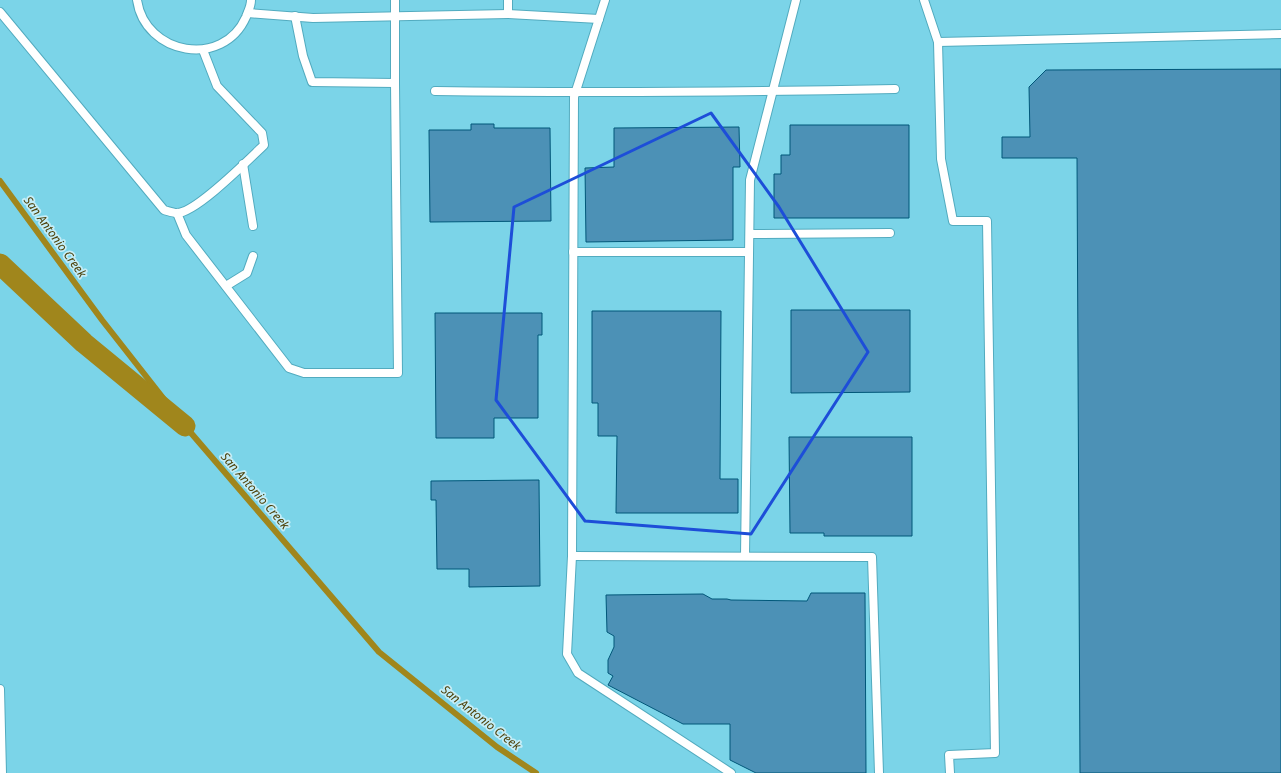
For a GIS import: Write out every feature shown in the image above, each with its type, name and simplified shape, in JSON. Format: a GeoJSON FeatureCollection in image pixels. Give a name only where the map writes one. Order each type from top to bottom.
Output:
{"type":"FeatureCollection","features":[{"type":"Feature","properties":{"kind":"lane"},"geometry":{"type":"LineString","coordinates":[[137,0],[144,23],[160,40],[181,49],[203,50],[225,42],[242,26],[251,6],[251,0]]}},
{"type":"Feature","properties":{"kind":"lane"},"geometry":{"type":"LineString","coordinates":[[177,213],[186,235],[290,368],[304,374],[398,373],[395,0]]}},
{"type":"Feature","properties":{"kind":"lane"},"geometry":{"type":"LineString","coordinates":[[508,0],[508,14]]}},
{"type":"Feature","properties":{"kind":"lane"},"geometry":{"type":"LineString","coordinates":[[605,0],[574,97],[572,556],[567,654],[578,673],[731,773]]}},
{"type":"Feature","properties":{"kind":"lane"},"geometry":{"type":"LineString","coordinates":[[745,556],[750,180],[796,0]]}},
{"type":"Feature","properties":{"kind":"lane"},"geometry":{"type":"LineString","coordinates":[[924,0],[938,42],[941,159],[953,221],[987,221],[995,754],[949,755],[950,773]]}},
{"type":"Feature","properties":{"kind":"lane"},"geometry":{"type":"LineString","coordinates":[[0,12],[164,210],[177,213],[192,208],[225,182],[264,145],[262,133],[217,86],[203,50]]}},
{"type":"Feature","properties":{"kind":"lane"},"geometry":{"type":"LineString","coordinates":[[248,13],[313,18],[508,14],[599,18]]}},
{"type":"Feature","properties":{"kind":"lane"},"geometry":{"type":"LineString","coordinates":[[295,16],[303,56],[312,82],[395,82]]}},
{"type":"Feature","properties":{"kind":"lane"},"geometry":{"type":"LineString","coordinates":[[938,42],[1281,34]]}},
{"type":"Feature","properties":{"kind":"lane"},"geometry":{"type":"LineString","coordinates":[[435,91],[773,92],[895,89]]}},
{"type":"Feature","properties":{"kind":"lane"},"geometry":{"type":"LineString","coordinates":[[244,164],[252,226]]}},
{"type":"Feature","properties":{"kind":"lane"},"geometry":{"type":"LineString","coordinates":[[750,234],[890,233]]}},
{"type":"Feature","properties":{"kind":"lane"},"geometry":{"type":"LineString","coordinates":[[573,252],[749,252]]}},
{"type":"Feature","properties":{"kind":"lane"},"geometry":{"type":"LineString","coordinates":[[226,286],[247,273],[253,256]]}},
{"type":"Feature","properties":{"kind":"lane"},"geometry":{"type":"LineString","coordinates":[[572,556],[872,557],[879,773]]}},
{"type":"Feature","properties":{"kind":"lane"},"geometry":{"type":"LineString","coordinates":[[0,689],[2,773]]}},
{"type":"Feature","properties":{"kind":"highlighted area"},"geometry":{"type":"Polygon","coordinates":[[[711,113],[779,207],[868,352],[751,534],[585,521],[496,400],[514,207],[711,113]]]}},
{"type":"Feature","properties":{"kind":"building"},"geometry":{"type":"Polygon","coordinates":[[[1281,69],[1281,773],[1080,773],[1077,158],[1002,158],[1002,137],[1030,137],[1029,87],[1046,70],[1281,69]]]}},
{"type":"Feature","properties":{"kind":"building"},"geometry":{"type":"Polygon","coordinates":[[[471,124],[494,124],[494,128],[550,128],[551,221],[430,222],[429,130],[471,130],[471,124]]]}},
{"type":"Feature","properties":{"kind":"building"},"geometry":{"type":"Polygon","coordinates":[[[790,125],[909,125],[909,218],[774,218],[774,174],[781,174],[781,155],[790,155],[790,125]]]}},
{"type":"Feature","properties":{"kind":"building"},"geometry":{"type":"Polygon","coordinates":[[[739,127],[740,167],[733,167],[733,240],[586,242],[585,168],[614,167],[614,128],[739,127]]]}},
{"type":"Feature","properties":{"kind":"building"},"geometry":{"type":"Polygon","coordinates":[[[791,310],[910,310],[910,392],[791,393],[791,310]]]}},
{"type":"Feature","properties":{"kind":"building"},"geometry":{"type":"Polygon","coordinates":[[[592,311],[721,311],[720,479],[738,479],[738,513],[616,513],[617,436],[598,436],[598,403],[592,403],[592,311]]]}},
{"type":"Feature","properties":{"kind":"building"},"geometry":{"type":"Polygon","coordinates":[[[435,313],[542,313],[542,335],[538,335],[538,418],[494,418],[494,438],[436,438],[435,313]]]}},
{"type":"Feature","properties":{"kind":"building"},"geometry":{"type":"Polygon","coordinates":[[[789,437],[912,437],[912,536],[824,536],[824,533],[790,533],[789,437]]]}},
{"type":"Feature","properties":{"kind":"building"},"geometry":{"type":"Polygon","coordinates":[[[539,480],[540,586],[469,587],[469,569],[437,569],[436,500],[431,500],[431,481],[539,480]]]}},
{"type":"Feature","properties":{"kind":"building"},"geometry":{"type":"Polygon","coordinates":[[[811,593],[865,593],[866,773],[756,773],[730,760],[730,724],[683,724],[608,685],[613,676],[608,673],[608,660],[614,647],[614,636],[607,632],[606,595],[703,594],[712,599],[807,601],[811,593]]]}},
{"type":"Feature","properties":{"kind":"waterway","name":"San Antonio Creek"},"geometry":{"type":"LineString","coordinates":[[0,181],[102,320],[185,426],[379,652],[497,747],[536,773]]}},
{"type":"Feature","properties":{"kind":"waterway"},"geometry":{"type":"LineString","coordinates":[[0,264],[84,343],[185,426]]}}]}
